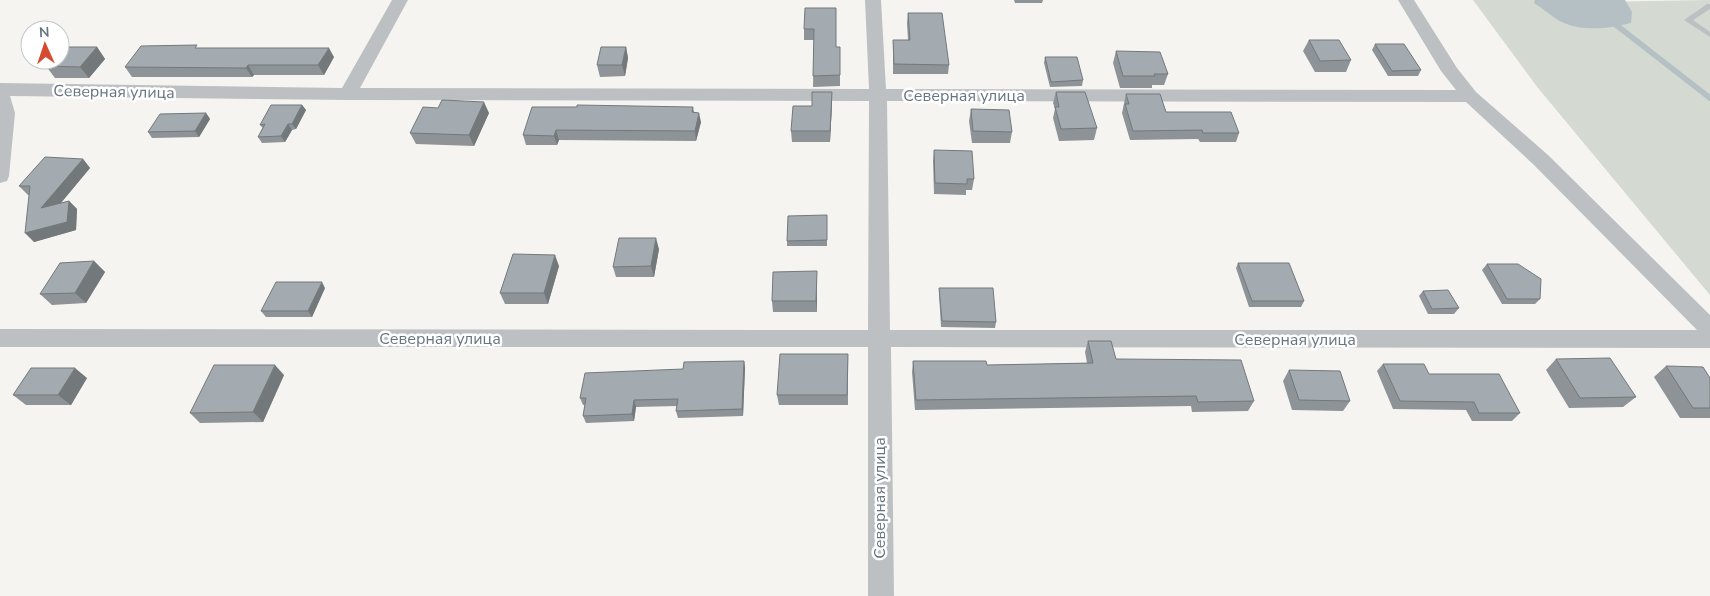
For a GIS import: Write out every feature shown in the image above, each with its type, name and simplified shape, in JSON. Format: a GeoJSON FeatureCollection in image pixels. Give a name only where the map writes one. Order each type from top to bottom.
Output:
{"type":"FeatureCollection","features":[{"type":"Feature","properties":{"kind":"street"},"geometry":{"type":"LineString","coordinates":[[348,94],[400,0]]}},
{"type":"Feature","properties":{"kind":"street","name":"Северная улица"},"geometry":{"type":"LineString","coordinates":[[873,0],[878,96],[881,596]]}},
{"type":"Feature","properties":{"kind":"street"},"geometry":{"type":"LineString","coordinates":[[1406,0],[1450,71],[1470,96],[1541,160],[1710,329]]}},
{"type":"Feature","properties":{"kind":"street","name":"Северная улица"},"geometry":{"type":"LineString","coordinates":[[0,176],[6,113],[1,90],[348,94],[1470,96]]}},
{"type":"Feature","properties":{"kind":"street","name":"Северная улица"},"geometry":{"type":"LineString","coordinates":[[0,338],[1710,339]]}},
{"type":"Feature","properties":{"kind":"lane"},"geometry":{"type":"LineString","coordinates":[[1710,6],[1688,20],[1710,35]]}},
{"type":"Feature","properties":{"kind":"shaded area"},"geometry":{"type":"Polygon","coordinates":[[[1473,0],[1535,0],[1535,3],[1710,0],[1710,295],[1538,88],[1473,0]]]}},
{"type":"Feature","properties":{"kind":"shaded area"},"geometry":{"type":"Polygon","coordinates":[[[1535,0],[1625,0],[1632,12],[1631,23],[1598,28],[1572,26],[1560,21],[1534,3],[1535,0]]]}},
{"type":"Feature","properties":{"kind":"building"},"geometry":{"type":"Polygon","coordinates":[[[805,8],[836,8],[836,47],[840,47],[840,75],[813,76],[814,29],[804,29],[805,8]]]}},
{"type":"Feature","properties":{"kind":"building"},"geometry":{"type":"Polygon","coordinates":[[[908,13],[942,13],[949,65],[894,64],[893,40],[910,40],[908,13]]]}},
{"type":"Feature","properties":{"kind":"building"},"geometry":{"type":"Polygon","coordinates":[[[1309,40],[1339,40],[1351,60],[1320,61],[1309,40]]]}},
{"type":"Feature","properties":{"kind":"building"},"geometry":{"type":"Polygon","coordinates":[[[1375,44],[1404,44],[1421,70],[1392,71],[1375,44]]]}},
{"type":"Feature","properties":{"kind":"building"},"geometry":{"type":"Polygon","coordinates":[[[197,45],[195,48],[329,48],[318,65],[248,65],[246,68],[125,67],[141,46],[197,45]]]}},
{"type":"Feature","properties":{"kind":"building"},"geometry":{"type":"Polygon","coordinates":[[[70,47],[97,47],[80,67],[70,67],[70,47]]]}},
{"type":"Feature","properties":{"kind":"building"},"geometry":{"type":"Polygon","coordinates":[[[601,47],[626,47],[622,65],[597,65],[601,47]]]}},
{"type":"Feature","properties":{"kind":"building"},"geometry":{"type":"Polygon","coordinates":[[[1116,51],[1160,52],[1168,74],[1123,76],[1116,51]]]}},
{"type":"Feature","properties":{"kind":"building"},"geometry":{"type":"Polygon","coordinates":[[[1045,57],[1077,57],[1083,80],[1051,82],[1045,57]]]}},
{"type":"Feature","properties":{"kind":"building"},"geometry":{"type":"Polygon","coordinates":[[[812,92],[832,92],[830,131],[791,131],[793,106],[812,106],[812,92]]]}},
{"type":"Feature","properties":{"kind":"building"},"geometry":{"type":"Polygon","coordinates":[[[1056,92],[1085,92],[1097,128],[1061,129],[1055,107],[1059,107],[1056,92]]]}},
{"type":"Feature","properties":{"kind":"building"},"geometry":{"type":"Polygon","coordinates":[[[1126,94],[1160,94],[1166,112],[1231,112],[1239,133],[1203,133],[1202,130],[1133,131],[1125,104],[1129,104],[1126,94]]]}},
{"type":"Feature","properties":{"kind":"building"},"geometry":{"type":"Polygon","coordinates":[[[442,100],[484,102],[469,135],[410,133],[423,107],[438,108],[442,100]]]}},
{"type":"Feature","properties":{"kind":"building"},"geometry":{"type":"Polygon","coordinates":[[[271,105],[302,105],[292,124],[288,124],[281,136],[258,137],[265,124],[260,125],[271,105]]]}},
{"type":"Feature","properties":{"kind":"building"},"geometry":{"type":"Polygon","coordinates":[[[577,105],[693,107],[692,112],[699,113],[695,131],[556,130],[554,136],[523,135],[532,107],[577,107],[577,105]]]}},
{"type":"Feature","properties":{"kind":"building"},"geometry":{"type":"Polygon","coordinates":[[[971,109],[1009,110],[1012,132],[973,131],[971,109]]]}},
{"type":"Feature","properties":{"kind":"building"},"geometry":{"type":"Polygon","coordinates":[[[206,113],[195,131],[148,132],[160,114],[206,113]]]}},
{"type":"Feature","properties":{"kind":"building"},"geometry":{"type":"Polygon","coordinates":[[[934,150],[972,151],[974,179],[967,179],[967,184],[935,183],[934,150]]]}},
{"type":"Feature","properties":{"kind":"building"},"geometry":{"type":"Polygon","coordinates":[[[45,157],[83,159],[41,208],[69,201],[67,222],[25,233],[30,186],[19,186],[45,157]]]}},
{"type":"Feature","properties":{"kind":"building"},"geometry":{"type":"Polygon","coordinates":[[[827,215],[827,240],[787,241],[788,216],[827,215]]]}},
{"type":"Feature","properties":{"kind":"building"},"geometry":{"type":"Polygon","coordinates":[[[619,238],[656,238],[651,266],[613,267],[619,238]]]}},
{"type":"Feature","properties":{"kind":"building"},"geometry":{"type":"Polygon","coordinates":[[[513,254],[555,255],[544,293],[500,293],[513,254]]]}},
{"type":"Feature","properties":{"kind":"building"},"geometry":{"type":"Polygon","coordinates":[[[94,261],[75,293],[40,294],[60,263],[94,261]]]}},
{"type":"Feature","properties":{"kind":"building"},"geometry":{"type":"Polygon","coordinates":[[[1238,263],[1289,263],[1304,301],[1252,301],[1238,263]]]}},
{"type":"Feature","properties":{"kind":"building"},"geometry":{"type":"Polygon","coordinates":[[[1487,264],[1518,264],[1541,279],[1540,299],[1507,299],[1487,264]]]}},
{"type":"Feature","properties":{"kind":"building"},"geometry":{"type":"Polygon","coordinates":[[[817,271],[816,301],[772,301],[773,272],[817,271]]]}},
{"type":"Feature","properties":{"kind":"building"},"geometry":{"type":"Polygon","coordinates":[[[276,282],[322,282],[308,311],[261,311],[276,282]]]}},
{"type":"Feature","properties":{"kind":"building"},"geometry":{"type":"Polygon","coordinates":[[[939,288],[993,288],[996,322],[942,321],[939,288]]]}},
{"type":"Feature","properties":{"kind":"building"},"geometry":{"type":"Polygon","coordinates":[[[1448,290],[1459,308],[1432,309],[1423,291],[1448,290]]]}},
{"type":"Feature","properties":{"kind":"building"},"geometry":{"type":"Polygon","coordinates":[[[1088,341],[1111,341],[1116,359],[1241,360],[1254,401],[1198,402],[1196,396],[916,400],[913,361],[986,361],[987,365],[1093,363],[1088,341]]]}},
{"type":"Feature","properties":{"kind":"building"},"geometry":{"type":"Polygon","coordinates":[[[780,354],[848,354],[847,395],[777,395],[780,354]]]}},
{"type":"Feature","properties":{"kind":"building"},"geometry":{"type":"Polygon","coordinates":[[[1610,358],[1636,397],[1580,398],[1556,359],[1610,358]]]}},
{"type":"Feature","properties":{"kind":"building"},"geometry":{"type":"Polygon","coordinates":[[[744,361],[742,409],[676,411],[678,399],[634,400],[632,414],[583,416],[586,398],[580,398],[585,373],[683,369],[684,362],[744,361]]]}},
{"type":"Feature","properties":{"kind":"building"},"geometry":{"type":"Polygon","coordinates":[[[1383,364],[1424,364],[1429,374],[1499,374],[1520,413],[1479,413],[1474,402],[1400,401],[1383,364]]]}},
{"type":"Feature","properties":{"kind":"building"},"geometry":{"type":"Polygon","coordinates":[[[214,365],[275,365],[253,412],[190,413],[214,365]]]}},
{"type":"Feature","properties":{"kind":"building"},"geometry":{"type":"Polygon","coordinates":[[[1666,366],[1703,367],[1710,378],[1710,408],[1693,408],[1666,366]]]}},
{"type":"Feature","properties":{"kind":"building"},"geometry":{"type":"Polygon","coordinates":[[[31,368],[75,368],[58,395],[13,395],[31,368]]]}},
{"type":"Feature","properties":{"kind":"building"},"geometry":{"type":"Polygon","coordinates":[[[1289,370],[1340,371],[1350,401],[1299,400],[1289,370]]]}},
{"type":"Feature","properties":{"kind":"waterway"},"geometry":{"type":"LineString","coordinates":[[1611,21],[1710,98]]}}]}
